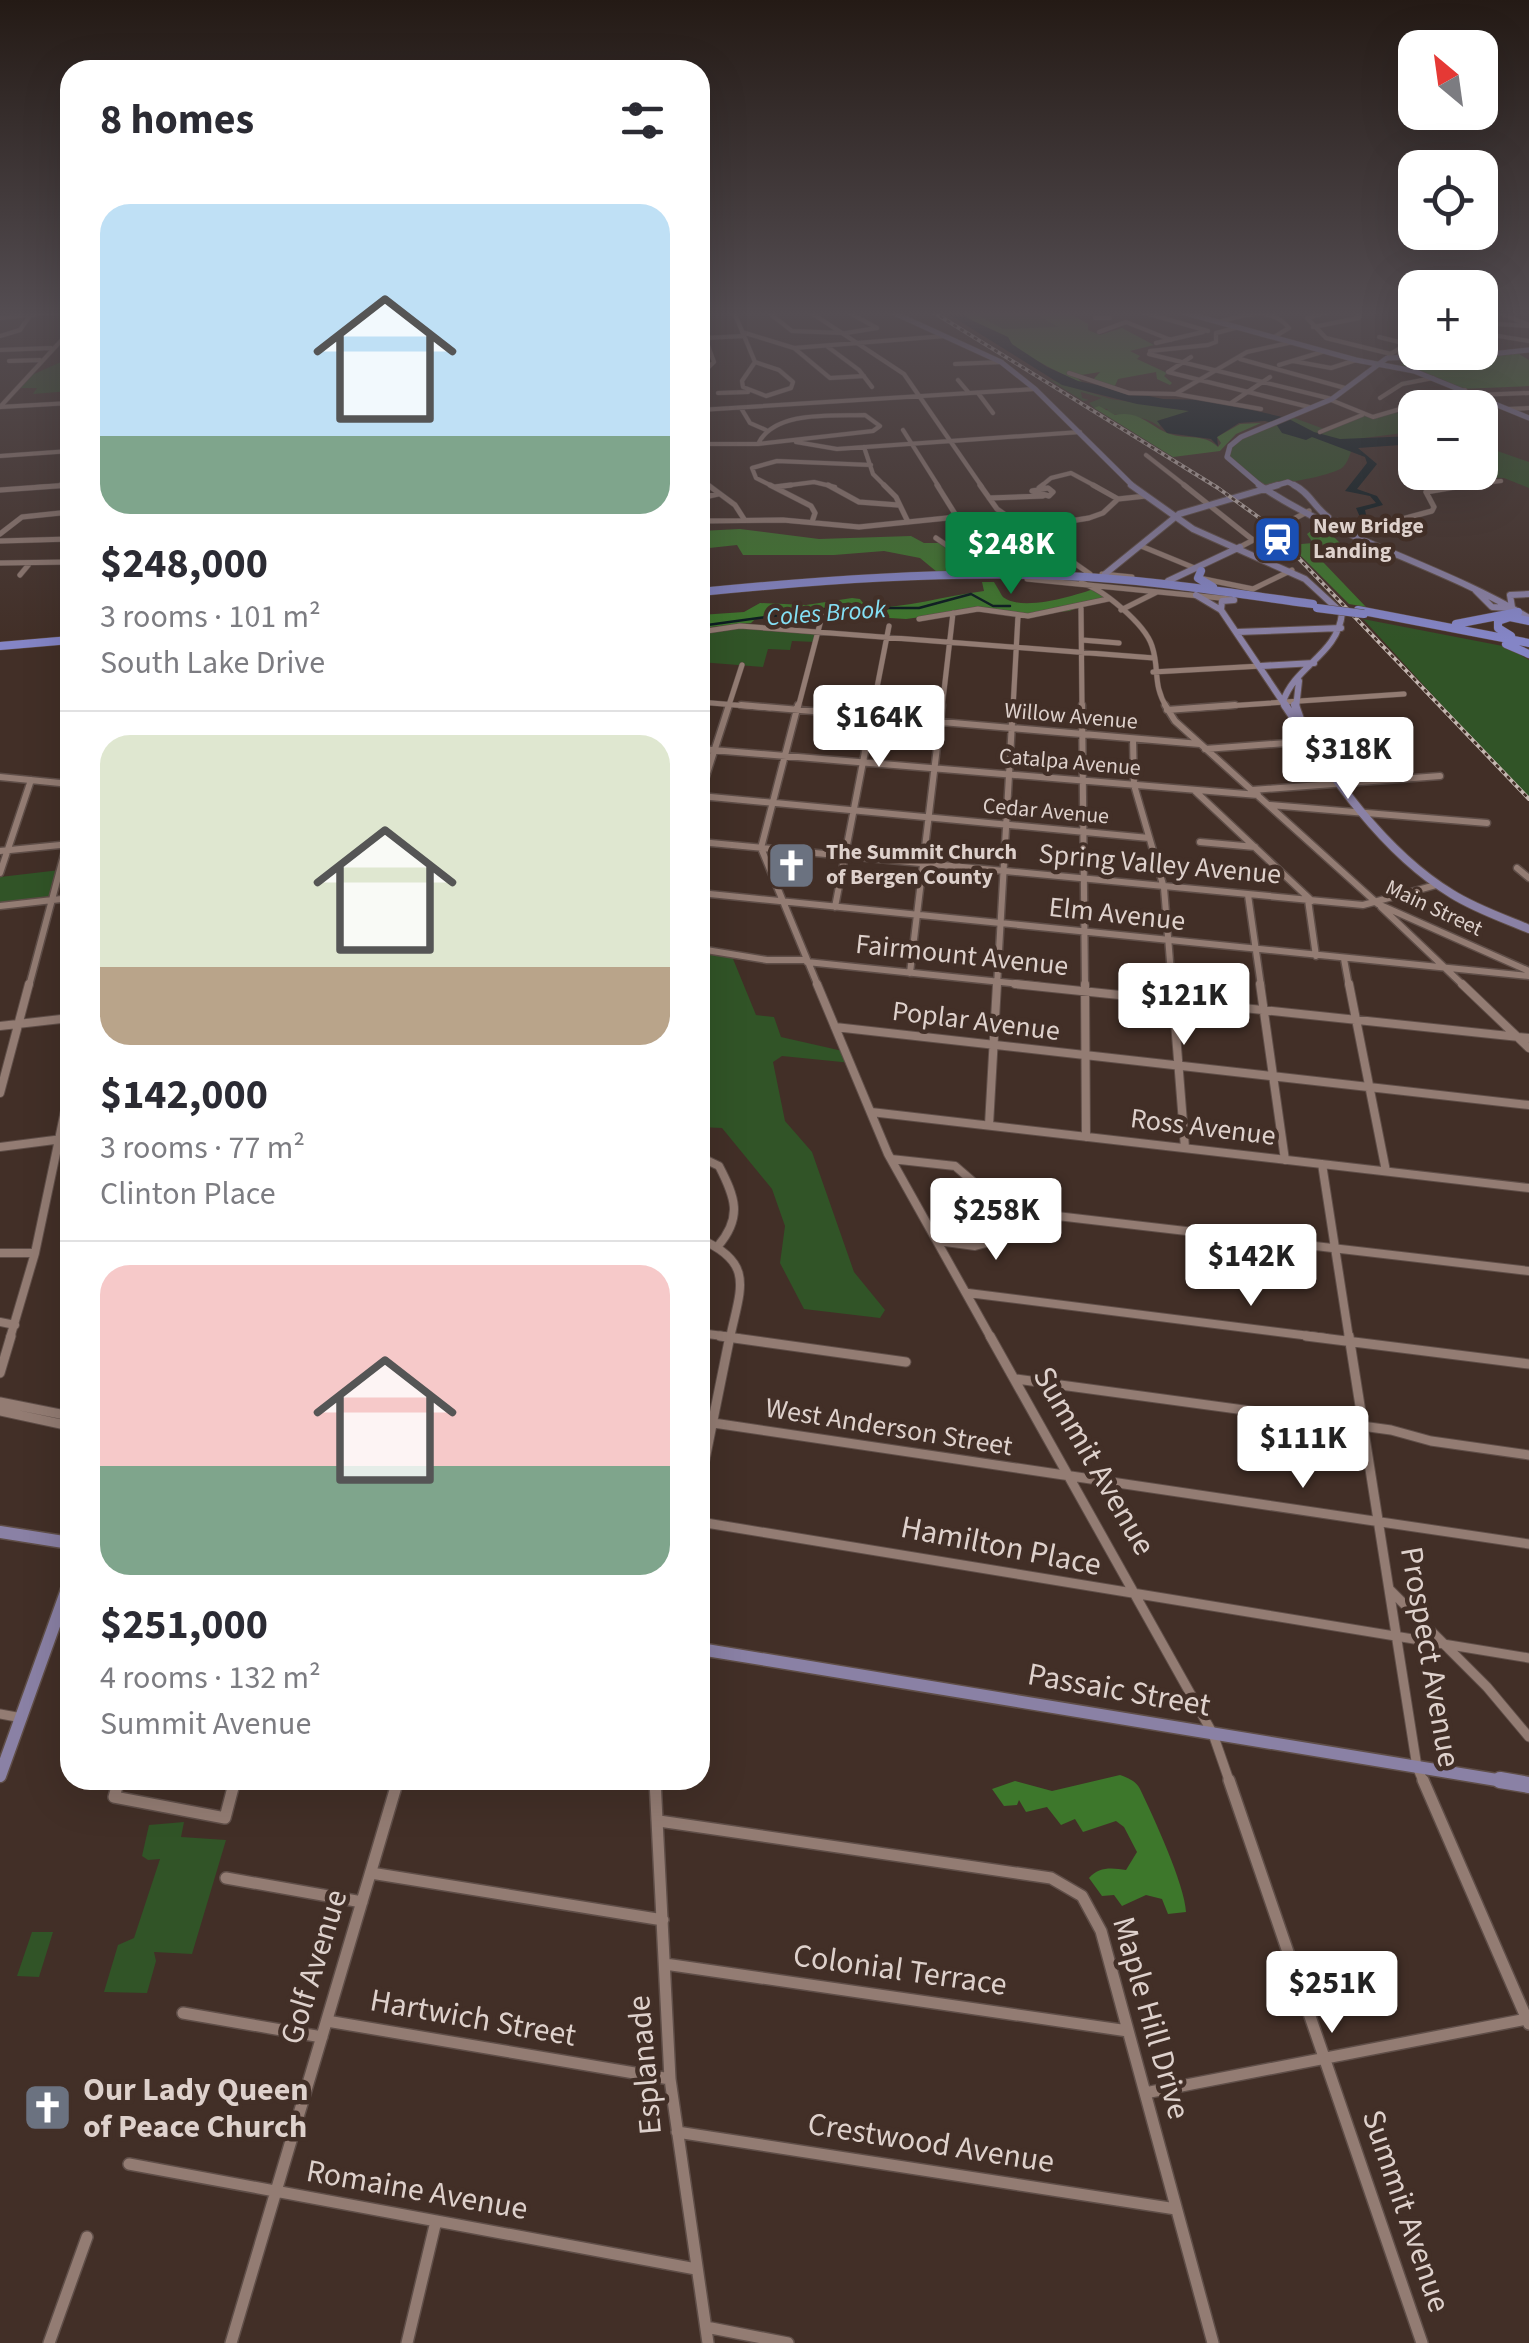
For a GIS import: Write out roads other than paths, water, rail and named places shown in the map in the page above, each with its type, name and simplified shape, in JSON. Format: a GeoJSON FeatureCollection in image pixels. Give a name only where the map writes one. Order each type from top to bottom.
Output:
{"type":"FeatureCollection","features":[{"type":"Feature","properties":{"kind":"highway"},"geometry":{"type":"LineString","coordinates":[[1201,569],[1197,576],[1200,580],[1227,590]]}},
{"type":"Feature","properties":{"kind":"highway"},"geometry":{"type":"LineString","coordinates":[[1024,572],[1027,579]]}},
{"type":"Feature","properties":{"kind":"highway"},"geometry":{"type":"LineString","coordinates":[[710,593],[1024,572]]}},
{"type":"Feature","properties":{"kind":"highway"},"geometry":{"type":"LineString","coordinates":[[710,593],[853,579],[1024,572],[1285,604]]}},
{"type":"Feature","properties":{"kind":"highway"},"geometry":{"type":"LineString","coordinates":[[985,573],[1107,578],[1453,624],[1523,612]]}},
{"type":"Feature","properties":{"kind":"highway"},"geometry":{"type":"LineString","coordinates":[[1168,581],[1254,596]]}},
{"type":"Feature","properties":{"kind":"highway"},"geometry":{"type":"LineString","coordinates":[[1234,600],[1315,606]]}},
{"type":"Feature","properties":{"kind":"highway"},"geometry":{"type":"LineString","coordinates":[[1482,621],[1490,614],[1487,605]]}},
{"type":"Feature","properties":{"kind":"highway"},"geometry":{"type":"LineString","coordinates":[[1361,612],[1529,646]]}},
{"type":"Feature","properties":{"kind":"highway"},"geometry":{"type":"LineString","coordinates":[[1523,612],[1497,624],[1529,646]]}},
{"type":"Feature","properties":{"kind":"highway"},"geometry":{"type":"LineString","coordinates":[[1397,617],[1529,646]]}},
{"type":"Feature","properties":{"kind":"highway"},"geometry":{"type":"LineString","coordinates":[[0,648],[60,643]]}},
{"type":"Feature","properties":{"kind":"main road"},"geometry":{"type":"LineString","coordinates":[[1069,421],[1174,519],[1292,570],[1329,597],[1342,624],[1338,637],[1285,692],[1284,702]]}},
{"type":"Feature","properties":{"kind":"main road"},"geometry":{"type":"LineString","coordinates":[[1274,421],[1236,440],[1228,450],[1230,466],[1244,478],[1470,582],[1523,612]]}},
{"type":"Feature","properties":{"kind":"main road"},"geometry":{"type":"LineString","coordinates":[[1244,478],[1251,489],[1246,493]]}},
{"type":"Feature","properties":{"kind":"main road"},"geometry":{"type":"LineString","coordinates":[[1106,574],[1174,519],[1194,508],[1288,482],[1310,493],[1320,512],[1345,526]]}},
{"type":"Feature","properties":{"kind":"main road"},"geometry":{"type":"LineString","coordinates":[[1155,504],[1194,508]]}},
{"type":"Feature","properties":{"kind":"main road"},"geometry":{"type":"LineString","coordinates":[[1299,506],[1412,557]]}},
{"type":"Feature","properties":{"kind":"main road"},"geometry":{"type":"LineString","coordinates":[[1168,581],[1201,569],[1240,547]]}},
{"type":"Feature","properties":{"kind":"main road"},"geometry":{"type":"LineString","coordinates":[[1470,582],[1487,605],[1523,612]]}},
{"type":"Feature","properties":{"kind":"main road"},"geometry":{"type":"LineString","coordinates":[[1523,612],[1510,595],[1529,594]]}},
{"type":"Feature","properties":{"kind":"main road"},"geometry":{"type":"LineString","coordinates":[[1196,595],[1221,610],[1364,813],[1436,885],[1529,929]]}},
{"type":"Feature","properties":{"kind":"main road"},"geometry":{"type":"LineString","coordinates":[[1221,610],[1222,601],[1234,600]]}},
{"type":"Feature","properties":{"kind":"main road"},"geometry":{"type":"LineString","coordinates":[[1237,632],[1342,624]]}},
{"type":"Feature","properties":{"kind":"main road"},"geometry":{"type":"LineString","coordinates":[[1261,666],[1315,663]]}},
{"type":"Feature","properties":{"kind":"main road"},"geometry":{"type":"LineString","coordinates":[[1294,702],[1299,681]]}},
{"type":"Feature","properties":{"kind":"main road"},"geometry":{"type":"LineString","coordinates":[[1273,684],[1294,702],[1302,725]]}},
{"type":"Feature","properties":{"kind":"main road"},"geometry":{"type":"LineString","coordinates":[[0,1532],[60,1541]]}},
{"type":"Feature","properties":{"kind":"main road"},"geometry":{"type":"LineString","coordinates":[[0,1776],[60,1610]]}},
{"type":"Feature","properties":{"kind":"main road","name":"Passaic Street"},"geometry":{"type":"LineString","coordinates":[[710,1652],[959,1689],[1529,1785]]}},
{"type":"Feature","properties":{"kind":"street"},"geometry":{"type":"LineString","coordinates":[[750,421],[766,430]]}},
{"type":"Feature","properties":{"kind":"street"},"geometry":{"type":"LineString","coordinates":[[758,445],[766,430],[792,421]]}},
{"type":"Feature","properties":{"kind":"street"},"geometry":{"type":"LineString","coordinates":[[710,444],[758,445],[878,430],[875,421]]}},
{"type":"Feature","properties":{"kind":"street"},"geometry":{"type":"LineString","coordinates":[[938,421],[989,498],[1021,529],[1090,574]]}},
{"type":"Feature","properties":{"kind":"street"},"geometry":{"type":"LineString","coordinates":[[1320,432],[1346,421]]}},
{"type":"Feature","properties":{"kind":"street"},"geometry":{"type":"LineString","coordinates":[[903,430],[957,517],[1000,548],[1024,572],[1106,574],[1168,581]]}},
{"type":"Feature","properties":{"kind":"street"},"geometry":{"type":"LineString","coordinates":[[795,441],[825,448],[864,447],[1080,432]]}},
{"type":"Feature","properties":{"kind":"street"},"geometry":{"type":"LineString","coordinates":[[864,447],[871,466],[908,522]]}},
{"type":"Feature","properties":{"kind":"street"},"geometry":{"type":"LineString","coordinates":[[0,456],[60,452]]}},
{"type":"Feature","properties":{"kind":"street"},"geometry":{"type":"LineString","coordinates":[[1146,455],[1253,540]]}},
{"type":"Feature","properties":{"kind":"street"},"geometry":{"type":"LineString","coordinates":[[812,522],[812,506],[753,476],[752,468],[777,460],[871,466]]}},
{"type":"Feature","properties":{"kind":"street"},"geometry":{"type":"LineString","coordinates":[[1036,490],[1055,474],[1071,472],[1118,499]]}},
{"type":"Feature","properties":{"kind":"street"},"geometry":{"type":"LineString","coordinates":[[1374,537],[1369,531],[1379,526],[1433,510],[1426,492],[1430,489],[1502,481]]}},
{"type":"Feature","properties":{"kind":"street"},"geometry":{"type":"LineString","coordinates":[[775,487],[814,482],[833,486],[859,502],[898,504]]}},
{"type":"Feature","properties":{"kind":"street"},"geometry":{"type":"LineString","coordinates":[[0,490],[60,486]]}},
{"type":"Feature","properties":{"kind":"street"},"geometry":{"type":"LineString","coordinates":[[710,489],[738,506],[744,519]]}},
{"type":"Feature","properties":{"kind":"street"},"geometry":{"type":"LineString","coordinates":[[989,498],[1054,492],[1036,490],[1010,496]]}},
{"type":"Feature","properties":{"kind":"street"},"geometry":{"type":"LineString","coordinates":[[1036,490],[1042,496]]}},
{"type":"Feature","properties":{"kind":"street"},"geometry":{"type":"LineString","coordinates":[[710,496],[718,494]]}},
{"type":"Feature","properties":{"kind":"street"},"geometry":{"type":"LineString","coordinates":[[1021,529],[1094,516],[1118,499],[1146,496]]}},
{"type":"Feature","properties":{"kind":"street"},"geometry":{"type":"LineString","coordinates":[[1240,547],[1309,512]]}},
{"type":"Feature","properties":{"kind":"street"},"geometry":{"type":"LineString","coordinates":[[60,513],[24,517],[8,524],[0,538],[60,539]]}},
{"type":"Feature","properties":{"kind":"street"},"geometry":{"type":"LineString","coordinates":[[710,521],[859,526],[957,517]]}},
{"type":"Feature","properties":{"kind":"street"},"geometry":{"type":"LineString","coordinates":[[1345,526],[1379,526]]}},
{"type":"Feature","properties":{"kind":"street"},"geometry":{"type":"LineString","coordinates":[[936,538],[985,573]]}},
{"type":"Feature","properties":{"kind":"street"},"geometry":{"type":"LineString","coordinates":[[964,556],[1036,538]]}},
{"type":"Feature","properties":{"kind":"street"},"geometry":{"type":"LineString","coordinates":[[1141,546],[1201,569],[1207,580],[1242,589],[1257,588],[1292,570]]}},
{"type":"Feature","properties":{"kind":"street"},"geometry":{"type":"LineString","coordinates":[[0,563],[60,562]]}},
{"type":"Feature","properties":{"kind":"street"},"geometry":{"type":"LineString","coordinates":[[20,575],[30,563]]}},
{"type":"Feature","properties":{"kind":"street"},"geometry":{"type":"LineString","coordinates":[[1074,573],[1079,567]]}},
{"type":"Feature","properties":{"kind":"street"},"geometry":{"type":"LineString","coordinates":[[1027,579],[1234,600]]}},
{"type":"Feature","properties":{"kind":"street"},"geometry":{"type":"LineString","coordinates":[[710,630],[740,626],[1154,658],[1148,636],[1097,587],[1081,583]]}},
{"type":"Feature","properties":{"kind":"street"},"geometry":{"type":"LineString","coordinates":[[1121,610],[1162,591]]}},
{"type":"Feature","properties":{"kind":"street"},"geometry":{"type":"LineString","coordinates":[[918,619],[984,609],[1018,616],[1081,608],[1108,600]]}},
{"type":"Feature","properties":{"kind":"street"},"geometry":{"type":"LineString","coordinates":[[1081,608],[1086,1137]]}},
{"type":"Feature","properties":{"kind":"street"},"geometry":{"type":"LineString","coordinates":[[910,973],[954,613]]}},
{"type":"Feature","properties":{"kind":"street"},"geometry":{"type":"LineString","coordinates":[[762,848],[822,616]]}},
{"type":"Feature","properties":{"kind":"street"},"geometry":{"type":"LineString","coordinates":[[988,1126],[1018,616]]}},
{"type":"Feature","properties":{"kind":"street"},"geometry":{"type":"LineString","coordinates":[[834,907],[888,626]]}},
{"type":"Feature","properties":{"kind":"street"},"geometry":{"type":"LineString","coordinates":[[1082,640],[1118,643]]}},
{"type":"Feature","properties":{"kind":"street","name":"Main Street"},"geometry":{"type":"LineString","coordinates":[[1154,658],[1156,690],[1166,710],[1378,904],[1529,973]]}},
{"type":"Feature","properties":{"kind":"street"},"geometry":{"type":"LineString","coordinates":[[710,763],[742,665]]}},
{"type":"Feature","properties":{"kind":"street"},"geometry":{"type":"LineString","coordinates":[[1153,672],[1261,666]]}},
{"type":"Feature","properties":{"kind":"street"},"geometry":{"type":"LineString","coordinates":[[1166,710],[1404,694]]}},
{"type":"Feature","properties":{"kind":"street","name":"Willow Avenue"},"geometry":{"type":"LineString","coordinates":[[710,703],[1202,746],[1396,735]]}},
{"type":"Feature","properties":{"kind":"street"},"geometry":{"type":"LineString","coordinates":[[1133,739],[1134,785],[1164,888],[1185,1148]]}},
{"type":"Feature","properties":{"kind":"street","name":"Catalpa Avenue"},"geometry":{"type":"LineString","coordinates":[[710,749],[1255,793],[1440,776]]}},
{"type":"Feature","properties":{"kind":"street"},"geometry":{"type":"LineString","coordinates":[[0,777],[60,783]]}},
{"type":"Feature","properties":{"kind":"street"},"geometry":{"type":"LineString","coordinates":[[0,873],[4,851],[31,780]]}},
{"type":"Feature","properties":{"kind":"street"},"geometry":{"type":"LineString","coordinates":[[1194,790],[1310,901],[1316,956]]}},
{"type":"Feature","properties":{"kind":"street","name":"Cedar Avenue"},"geometry":{"type":"LineString","coordinates":[[710,797],[1149,838]]}},
{"type":"Feature","properties":{"kind":"street"},"geometry":{"type":"LineString","coordinates":[[1270,805],[1487,823]]}},
{"type":"Feature","properties":{"kind":"street"},"geometry":{"type":"LineString","coordinates":[[1200,842],[1255,846]]}},
{"type":"Feature","properties":{"kind":"street","name":"Spring Valley Avenue"},"geometry":{"type":"LineString","coordinates":[[710,843],[1164,888],[1378,904]]}},
{"type":"Feature","properties":{"kind":"street"},"geometry":{"type":"LineString","coordinates":[[4,851],[60,845]]}},
{"type":"Feature","properties":{"kind":"street","name":"Summit Avenue"},"geometry":{"type":"LineString","coordinates":[[762,848],[891,1158],[1214,1734],[1422,2343]]}},
{"type":"Feature","properties":{"kind":"street"},"geometry":{"type":"LineString","coordinates":[[1517,868],[1529,878]]}},
{"type":"Feature","properties":{"kind":"street"},"geometry":{"type":"LineString","coordinates":[[0,1093],[60,874]]}},
{"type":"Feature","properties":{"kind":"street"},"geometry":{"type":"LineString","coordinates":[[1436,885],[1378,904],[1529,1048]]}},
{"type":"Feature","properties":{"kind":"street","name":"Elm Avenue"},"geometry":{"type":"LineString","coordinates":[[710,894],[1448,970],[1529,973]]}},
{"type":"Feature","properties":{"kind":"street"},"geometry":{"type":"LineString","coordinates":[[1248,895],[1285,1160]]}},
{"type":"Feature","properties":{"kind":"street"},"geometry":{"type":"LineString","coordinates":[[0,906],[60,899]]}},
{"type":"Feature","properties":{"kind":"street","name":"Fairmount Avenue"},"geometry":{"type":"LineString","coordinates":[[710,951],[766,960],[807,961],[1529,1038]]}},
{"type":"Feature","properties":{"kind":"street"},"geometry":{"type":"LineString","coordinates":[[1344,959],[1386,1171]]}},
{"type":"Feature","properties":{"kind":"street"},"geometry":{"type":"LineString","coordinates":[[0,1026],[60,1019]]}},
{"type":"Feature","properties":{"kind":"street","name":"Poplar Avenue"},"geometry":{"type":"LineString","coordinates":[[835,1027],[1529,1105]]}},
{"type":"Feature","properties":{"kind":"street","name":"Ross Avenue"},"geometry":{"type":"LineString","coordinates":[[871,1112],[1529,1188]]}},
{"type":"Feature","properties":{"kind":"street"},"geometry":{"type":"LineString","coordinates":[[0,1374],[35,1252],[60,1135]]}},
{"type":"Feature","properties":{"kind":"street"},"geometry":{"type":"LineString","coordinates":[[0,1147],[59,1140]]}},
{"type":"Feature","properties":{"kind":"street"},"geometry":{"type":"LineString","coordinates":[[891,1158],[955,1166],[1006,1210],[1529,1271]]}},
{"type":"Feature","properties":{"kind":"street"},"geometry":{"type":"LineString","coordinates":[[710,1162],[719,1166],[738,1208],[735,1227],[718,1246]]}},
{"type":"Feature","properties":{"kind":"street","name":"Prospect Avenue"},"geometry":{"type":"LineString","coordinates":[[1322,1164],[1418,1768],[1528,2021]]}},
{"type":"Feature","properties":{"kind":"street"},"geometry":{"type":"LineString","coordinates":[[938,1242],[981,1246],[994,1243],[1000,1236],[1006,1210]]}},
{"type":"Feature","properties":{"kind":"street"},"geometry":{"type":"LineString","coordinates":[[710,1243],[732,1256],[742,1278],[710,1437]]}},
{"type":"Feature","properties":{"kind":"street"},"geometry":{"type":"LineString","coordinates":[[0,1254],[35,1252]]}},
{"type":"Feature","properties":{"kind":"street"},"geometry":{"type":"LineString","coordinates":[[968,1293],[1529,1364]]}},
{"type":"Feature","properties":{"kind":"street"},"geometry":{"type":"LineString","coordinates":[[0,1322],[16,1325]]}},
{"type":"Feature","properties":{"kind":"street"},"geometry":{"type":"LineString","coordinates":[[710,1335],[906,1362]]}},
{"type":"Feature","properties":{"kind":"street"},"geometry":{"type":"LineString","coordinates":[[1016,1379],[1363,1426],[1430,1441],[1529,1455]]}},
{"type":"Feature","properties":{"kind":"street"},"geometry":{"type":"LineString","coordinates":[[0,1402],[60,1414]]}},
{"type":"Feature","properties":{"kind":"street"},"geometry":{"type":"LineString","coordinates":[[0,1411],[60,1424]]}},
{"type":"Feature","properties":{"kind":"street","name":"West Anderson Street"},"geometry":{"type":"LineString","coordinates":[[710,1423],[1529,1544]]}},
{"type":"Feature","properties":{"kind":"street","name":"Hamilton Place"},"geometry":{"type":"LineString","coordinates":[[710,1524],[899,1552],[1140,1598],[1529,1658]]}},
{"type":"Feature","properties":{"kind":"street"},"geometry":{"type":"LineString","coordinates":[[1389,1589],[1504,1706],[1529,1738]]}},
{"type":"Feature","properties":{"kind":"street"},"geometry":{"type":"LineString","coordinates":[[0,1714],[22,1718]]}},
{"type":"Feature","properties":{"kind":"street"},"geometry":{"type":"LineString","coordinates":[[116,1790],[114,1796],[225,1818],[232,1790]]}},
{"type":"Feature","properties":{"kind":"street","name":"Golf Avenue"},"geometry":{"type":"LineString","coordinates":[[231,2343],[394,1790]]}},
{"type":"Feature","properties":{"kind":"street","name":"Esplanade"},"geometry":{"type":"LineString","coordinates":[[656,1790],[670,2079],[708,2343]]}},
{"type":"Feature","properties":{"kind":"street","name":"Maple Hill Drive"},"geometry":{"type":"LineString","coordinates":[[659,1821],[1062,1882],[1082,1896],[1096,1918],[1213,2343]]}},
{"type":"Feature","properties":{"kind":"street"},"geometry":{"type":"LineString","coordinates":[[371,1873],[663,1920]]}},
{"type":"Feature","properties":{"kind":"street"},"geometry":{"type":"LineString","coordinates":[[226,1878],[362,1902]]}},
{"type":"Feature","properties":{"kind":"street","name":"Colonial Terrace"},"geometry":{"type":"LineString","coordinates":[[665,1964],[1128,2031]]}},
{"type":"Feature","properties":{"kind":"street"},"geometry":{"type":"LineString","coordinates":[[183,2014],[322,2037]]}},
{"type":"Feature","properties":{"kind":"street","name":"Hartwich Street"},"geometry":{"type":"LineString","coordinates":[[327,2021],[670,2079]]}},
{"type":"Feature","properties":{"kind":"street"},"geometry":{"type":"LineString","coordinates":[[1145,2093],[1528,2021]]}},
{"type":"Feature","properties":{"kind":"street","name":"Crestwood Avenue"},"geometry":{"type":"LineString","coordinates":[[677,2132],[1176,2209]]}},
{"type":"Feature","properties":{"kind":"street","name":"Romaine Avenue"},"geometry":{"type":"LineString","coordinates":[[130,2164],[696,2269]]}},
{"type":"Feature","properties":{"kind":"street"},"geometry":{"type":"LineString","coordinates":[[407,2343],[436,2221]]}},
{"type":"Feature","properties":{"kind":"street"},"geometry":{"type":"LineString","coordinates":[[49,2343],[86,2237]]}},
{"type":"Feature","properties":{"kind":"street"},"geometry":{"type":"LineString","coordinates":[[706,2327],[788,2343]]}},
{"type":"Feature","properties":{"kind":"waterway","name":"Coles Brook"},"geometry":{"type":"LineString","coordinates":[[710,625],[833,608],[919,608],[971,594],[993,606],[1010,606]]}},
{"type":"Feature","properties":{"kind":"railway"},"geometry":{"type":"LineString","coordinates":[[1110,421],[1261,519],[1529,799]]}},
{"type":"Feature","properties":{"kind":"place","name":"New Bridge Landing"},"geometry":{"type":"Point","coordinates":[1278,539]}},
{"type":"Feature","properties":{"kind":"place","name":"The Summit Church of Bergen County"},"geometry":{"type":"Point","coordinates":[791,865]}},
{"type":"Feature","properties":{"kind":"place","name":"Our Lady Queen of Peace Church"},"geometry":{"type":"Point","coordinates":[48,2108]}}]}
